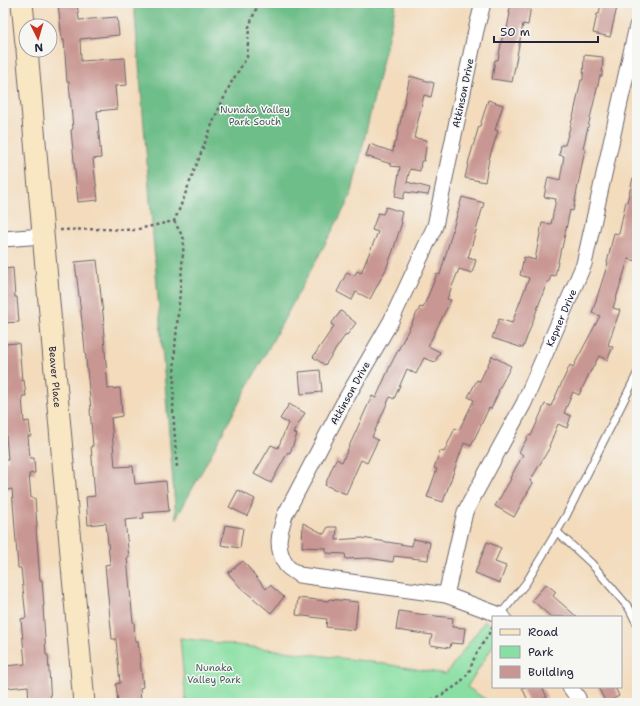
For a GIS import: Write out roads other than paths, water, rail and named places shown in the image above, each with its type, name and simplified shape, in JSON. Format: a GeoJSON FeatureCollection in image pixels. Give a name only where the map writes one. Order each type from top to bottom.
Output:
{"type":"FeatureCollection","features":[{"type":"Feature","properties":{"kind":"street"},"geometry":{"type":"LineString","coordinates":[[22,3],[23,18]]}},
{"type":"Feature","properties":{"kind":"street","name":"Atkinson Drive"},"geometry":{"type":"LineString","coordinates":[[483,3],[474,38],[435,226],[391,321],[343,404],[285,516],[279,534],[279,549],[287,566],[299,575],[446,595],[492,617]]}},
{"type":"Feature","properties":{"kind":"street","name":"Kepner Drive"},"geometry":{"type":"LineString","coordinates":[[446,595],[465,512],[524,403],[584,264],[637,26]]}},
{"type":"Feature","properties":{"kind":"street","name":"Beaver Place"},"geometry":{"type":"LineString","coordinates":[[27,58],[84,703]]}},
{"type":"Feature","properties":{"kind":"street"},"geometry":{"type":"LineString","coordinates":[[3,239],[43,236]]}},
{"type":"Feature","properties":{"kind":"street"},"geometry":{"type":"LineString","coordinates":[[571,688],[578,698],[579,703]]}},
{"type":"Feature","properties":{"kind":"lane"},"geometry":{"type":"LineString","coordinates":[[502,616],[526,582],[566,516],[637,374]]}},
{"type":"Feature","properties":{"kind":"lane"},"geometry":{"type":"LineString","coordinates":[[556,531],[591,563],[629,608],[637,624]]}},
{"type":"Feature","properties":{"kind":"park label","name":"Nunaka Valley Park South"},"geometry":{"type":"Point","coordinates":[255,114]}},
{"type":"Feature","properties":{"kind":"park label","name":"Nunaka Valley Park"},"geometry":{"type":"Point","coordinates":[214,672]}}]}
